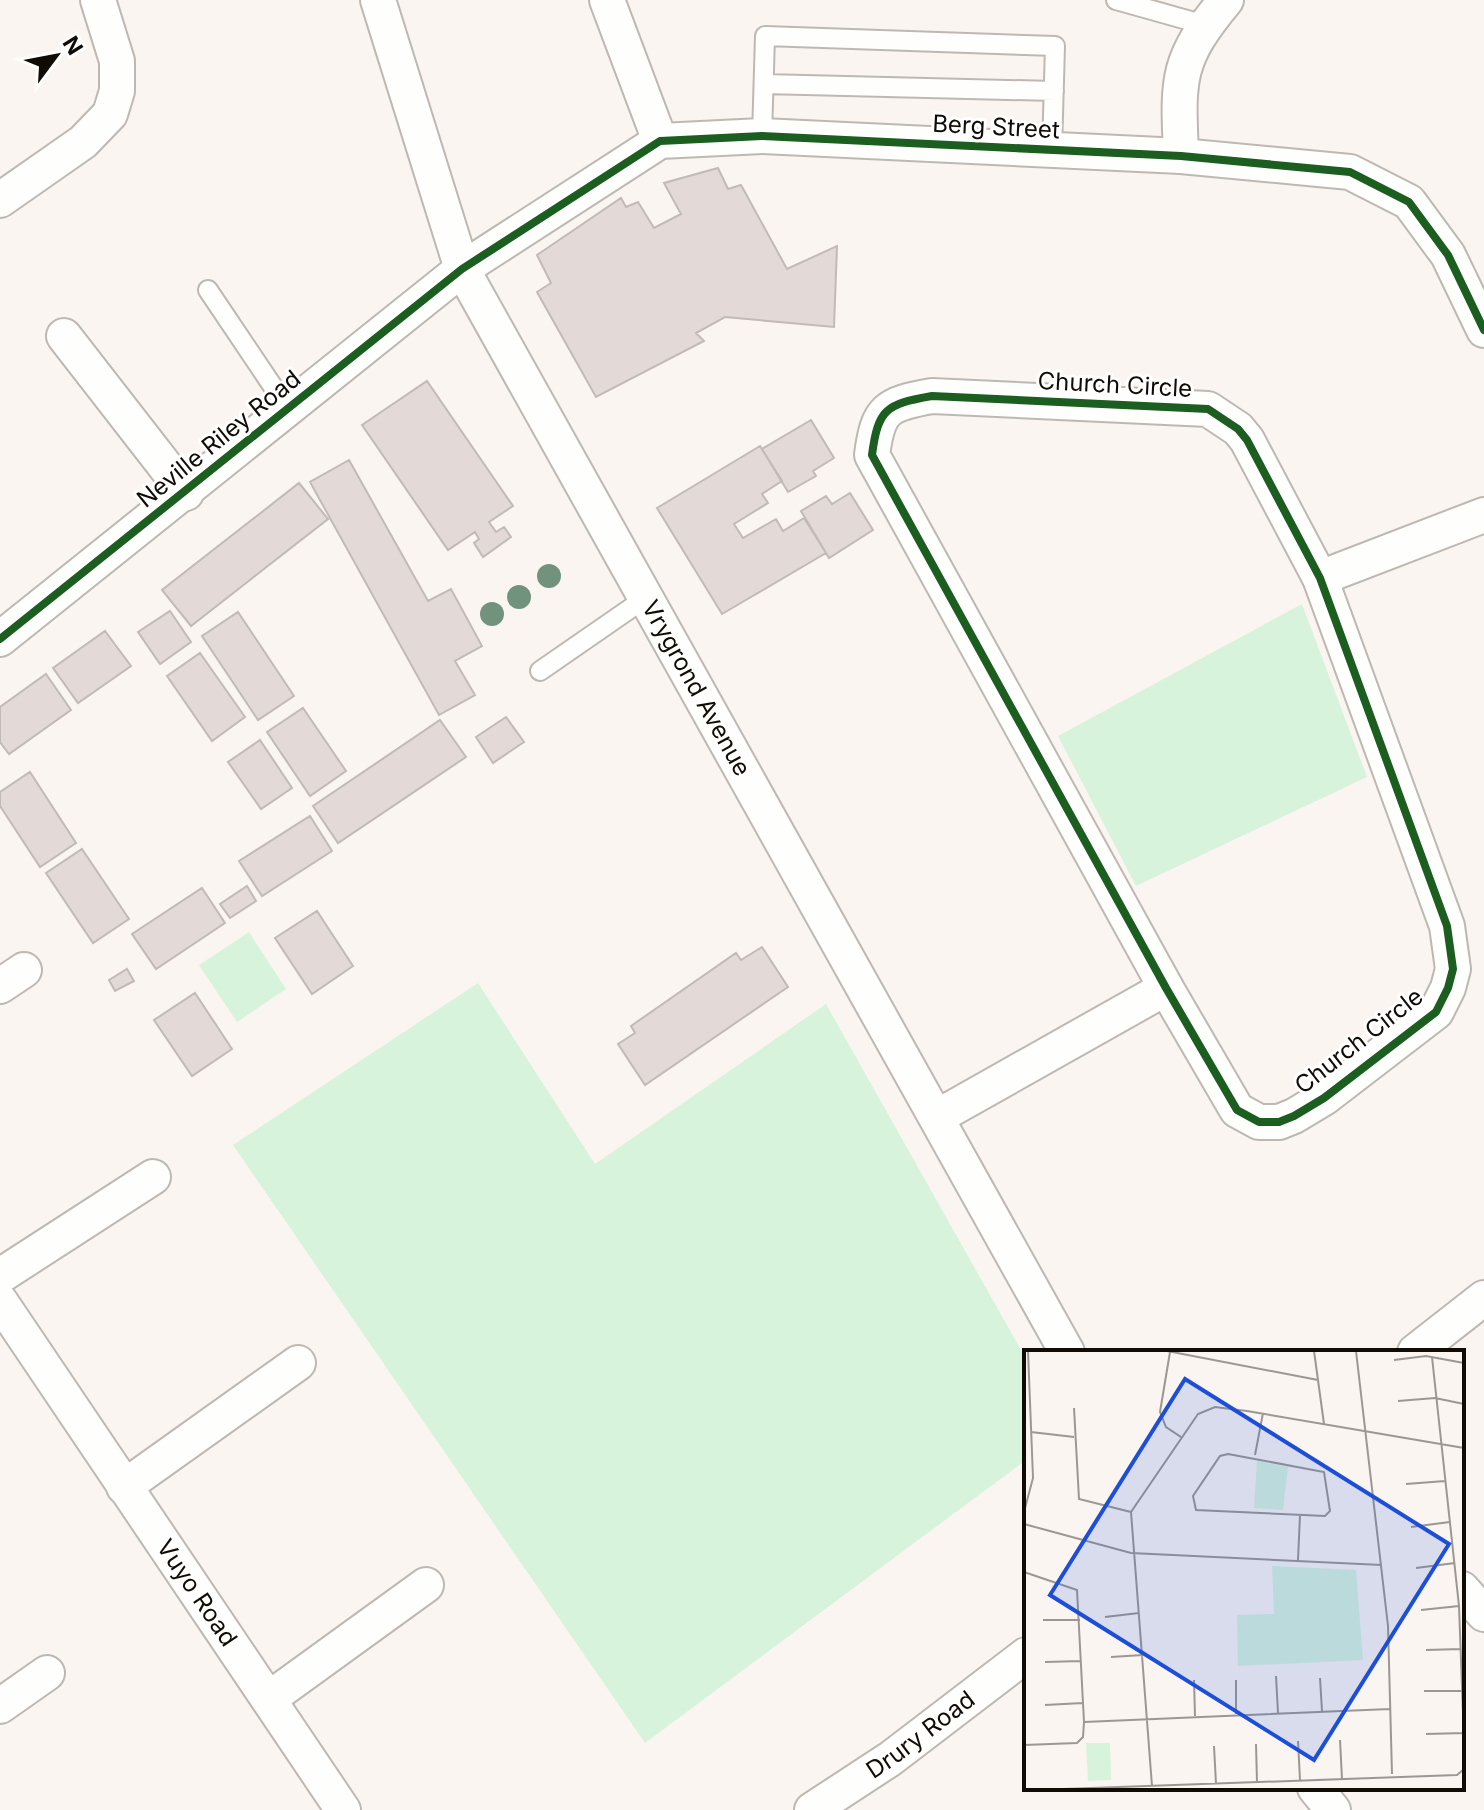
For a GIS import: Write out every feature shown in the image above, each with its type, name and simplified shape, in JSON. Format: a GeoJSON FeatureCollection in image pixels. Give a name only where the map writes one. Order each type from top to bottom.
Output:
{"type":"FeatureCollection","features":[{"type":"Feature","properties":{"kind":"street"},"geometry":{"type":"LineString","coordinates":[[0,200],[83,142],[110,114],[117,91],[117,61],[98,0]]}},
{"type":"Feature","properties":{"kind":"street","name":"Vrygrond Avenue"},"geometry":{"type":"LineString","coordinates":[[378,0],[462,269],[1066,1350]]}},
{"type":"Feature","properties":{"kind":"street"},"geometry":{"type":"LineString","coordinates":[[462,269],[660,141],[607,0]]}},
{"type":"Feature","properties":{"kind":"street"},"geometry":{"type":"LineString","coordinates":[[1181,156],[1179,86],[1189,51],[1216,13]]}},
{"type":"Feature","properties":{"kind":"street","name":"Berg Street"},"geometry":{"type":"LineString","coordinates":[[660,141],[762,136],[1181,156],[1350,172],[1409,202],[1434,232],[1484,330]]}},
{"type":"Feature","properties":{"kind":"street","name":"Neville Riley Road"},"geometry":{"type":"LineString","coordinates":[[0,639],[462,269]]}},
{"type":"Feature","properties":{"kind":"street","name":"Neville Riley Road"},"geometry":{"type":"LineString","coordinates":[[64,336],[186,493]]}},
{"type":"Feature","properties":{"kind":"street","name":"Church Circle"},"geometry":{"type":"LineString","coordinates":[[932,396],[1208,409],[1238,429],[1247,440],[1320,578],[1447,926],[1453,969],[1448,988],[1436,1012],[1324,1098],[1279,1122],[1259,1122],[1237,1110],[1166,988],[872,455],[877,422],[892,406],[932,396]]}},
{"type":"Feature","properties":{"kind":"street"},"geometry":{"type":"LineString","coordinates":[[1320,578],[1484,515]]}},
{"type":"Feature","properties":{"kind":"street"},"geometry":{"type":"LineString","coordinates":[[937,1117],[1166,988]]}},
{"type":"Feature","properties":{"kind":"street"},"geometry":{"type":"LineString","coordinates":[[0,1276],[153,1177]]}},
{"type":"Feature","properties":{"kind":"street"},"geometry":{"type":"LineString","coordinates":[[1418,1350],[1484,1298]]}},
{"type":"Feature","properties":{"kind":"street","name":"Vuyo Road"},"geometry":{"type":"LineString","coordinates":[[0,1301],[343,1810]]}},
{"type":"Feature","properties":{"kind":"street"},"geometry":{"type":"LineString","coordinates":[[124,1487],[298,1363]]}},
{"type":"Feature","properties":{"kind":"street"},"geometry":{"type":"LineString","coordinates":[[270,1698],[426,1585]]}},
{"type":"Feature","properties":{"kind":"street"},"geometry":{"type":"LineString","coordinates":[[1464,1591],[1484,1614]]}},
{"type":"Feature","properties":{"kind":"street","name":"Drury Road"},"geometry":{"type":"LineString","coordinates":[[812,1810],[890,1759],[1024,1657]]}},
{"type":"Feature","properties":{"kind":"street"},"geometry":{"type":"LineString","coordinates":[[0,1706],[47,1673]]}},
{"type":"Feature","properties":{"kind":"street"},"geometry":{"type":"LineString","coordinates":[[1317,1790],[1333,1810]]}},
{"type":"Feature","properties":{"kind":"lane"},"geometry":{"type":"LineString","coordinates":[[1116,0],[1216,13]]}},
{"type":"Feature","properties":{"kind":"lane"},"geometry":{"type":"LineString","coordinates":[[762,136],[765,36],[1055,46],[1052,150]]}},
{"type":"Feature","properties":{"kind":"lane"},"geometry":{"type":"LineString","coordinates":[[764,84],[1054,91]]}},
{"type":"Feature","properties":{"kind":"lane"},"geometry":{"type":"LineString","coordinates":[[208,290],[288,409]]}},
{"type":"Feature","properties":{"kind":"lane"},"geometry":{"type":"LineString","coordinates":[[540,671],[647,597]]}},
{"type":"Feature","properties":{"kind":"green space"},"geometry":{"type":"Polygon","coordinates":[[[1302,604],[1367,777],[1136,886],[1058,736],[1302,604]]]}},
{"type":"Feature","properties":{"kind":"green space"},"geometry":{"type":"Polygon","coordinates":[[[249,932],[286,989],[237,1022],[199,965],[249,932]]]}},
{"type":"Feature","properties":{"kind":"green space"},"geometry":{"type":"Polygon","coordinates":[[[478,983],[595,1164],[826,1004],[1024,1355],[1024,1461],[645,1743],[233,1145],[478,983]]]}},
{"type":"Feature","properties":{"kind":"building"},"geometry":{"type":"Polygon","coordinates":[[[718,168],[728,189],[741,185],[787,269],[837,246],[834,327],[725,317],[696,333],[704,341],[596,397],[537,292],[551,283],[537,255],[621,198],[626,207],[638,202],[654,228],[681,214],[664,183],[718,168]]]}},
{"type":"Feature","properties":{"kind":"building"},"geometry":{"type":"Polygon","coordinates":[[[427,381],[513,506],[489,522],[496,532],[504,527],[511,537],[483,557],[474,543],[479,539],[475,532],[448,550],[362,425],[427,381]]]}},
{"type":"Feature","properties":{"kind":"building"},"geometry":{"type":"Polygon","coordinates":[[[811,420],[834,458],[813,471],[816,476],[788,492],[762,449],[811,420]]]}},
{"type":"Feature","properties":{"kind":"building"},"geometry":{"type":"Polygon","coordinates":[[[760,446],[782,481],[762,494],[768,503],[734,524],[743,538],[776,519],[783,531],[804,518],[826,553],[722,614],[657,508],[760,446]]]}},
{"type":"Feature","properties":{"kind":"building"},"geometry":{"type":"Polygon","coordinates":[[[349,460],[428,601],[451,589],[482,646],[455,661],[475,695],[439,715],[310,482],[349,460]]]}},
{"type":"Feature","properties":{"kind":"building"},"geometry":{"type":"Polygon","coordinates":[[[299,483],[328,519],[191,626],[162,590],[299,483]]]}},
{"type":"Feature","properties":{"kind":"building"},"geometry":{"type":"Polygon","coordinates":[[[850,493],[873,530],[829,558],[801,511],[826,496],[832,504],[850,493]]]}},
{"type":"Feature","properties":{"kind":"building"},"geometry":{"type":"Polygon","coordinates":[[[170,611],[191,642],[160,664],[138,632],[170,611]]]}},
{"type":"Feature","properties":{"kind":"building"},"geometry":{"type":"Polygon","coordinates":[[[238,612],[294,696],[258,720],[202,636],[238,612]]]}},
{"type":"Feature","properties":{"kind":"building"},"geometry":{"type":"Polygon","coordinates":[[[105,631],[131,666],[78,703],[53,668],[105,631]]]}},
{"type":"Feature","properties":{"kind":"building"},"geometry":{"type":"Polygon","coordinates":[[[200,653],[245,717],[212,741],[167,676],[200,653]]]}},
{"type":"Feature","properties":{"kind":"building"},"geometry":{"type":"Polygon","coordinates":[[[46,674],[71,710],[9,754],[0,742],[0,707],[46,674]]]}},
{"type":"Feature","properties":{"kind":"building"},"geometry":{"type":"Polygon","coordinates":[[[303,708],[346,771],[310,796],[267,732],[303,708]]]}},
{"type":"Feature","properties":{"kind":"building"},"geometry":{"type":"Polygon","coordinates":[[[506,717],[524,742],[493,763],[476,737],[506,717]]]}},
{"type":"Feature","properties":{"kind":"building"},"geometry":{"type":"Polygon","coordinates":[[[440,720],[466,757],[338,843],[313,806],[440,720]]]}},
{"type":"Feature","properties":{"kind":"building"},"geometry":{"type":"Polygon","coordinates":[[[260,740],[292,788],[261,809],[228,762],[260,740]]]}},
{"type":"Feature","properties":{"kind":"building"},"geometry":{"type":"Polygon","coordinates":[[[30,772],[76,843],[40,867],[0,806],[0,792],[30,772]]]}},
{"type":"Feature","properties":{"kind":"building"},"geometry":{"type":"Polygon","coordinates":[[[310,816],[332,851],[262,896],[239,861],[310,816]]]}},
{"type":"Feature","properties":{"kind":"building"},"geometry":{"type":"Polygon","coordinates":[[[82,849],[129,919],[93,943],[46,873],[82,849]]]}},
{"type":"Feature","properties":{"kind":"building"},"geometry":{"type":"Polygon","coordinates":[[[247,886],[256,901],[230,918],[220,904],[247,886]]]}},
{"type":"Feature","properties":{"kind":"building"},"geometry":{"type":"Polygon","coordinates":[[[202,888],[225,923],[156,969],[132,934],[202,888]]]}},
{"type":"Feature","properties":{"kind":"building"},"geometry":{"type":"Polygon","coordinates":[[[317,911],[353,966],[312,994],[275,938],[317,911]]]}},
{"type":"Feature","properties":{"kind":"building"},"geometry":{"type":"Polygon","coordinates":[[[762,947],[788,987],[645,1085],[618,1044],[635,1033],[631,1026],[736,953],[741,960],[762,947]]]}},
{"type":"Feature","properties":{"kind":"building"},"geometry":{"type":"Polygon","coordinates":[[[127,969],[134,981],[115,991],[109,980],[127,969]]]}},
{"type":"Feature","properties":{"kind":"building"},"geometry":{"type":"Polygon","coordinates":[[[195,993],[232,1049],[192,1076],[154,1020],[195,993]]]}},
{"type":"Feature","properties":{"kind":"cycle path"},"geometry":{"type":"LineString","coordinates":[[0,639],[462,269],[660,141],[762,136],[1181,156],[1350,172],[1409,202],[1448,255],[1484,330]]}},
{"type":"Feature","properties":{"kind":"cycle path"},"geometry":{"type":"LineString","coordinates":[[932,396],[1208,409],[1238,429],[1247,440],[1320,578],[1447,926],[1453,969],[1436,1012],[1324,1098],[1294,1116],[1279,1122],[1259,1122],[1237,1110],[1166,988],[872,455],[877,428],[887,411],[904,402],[932,396]]}}]}
